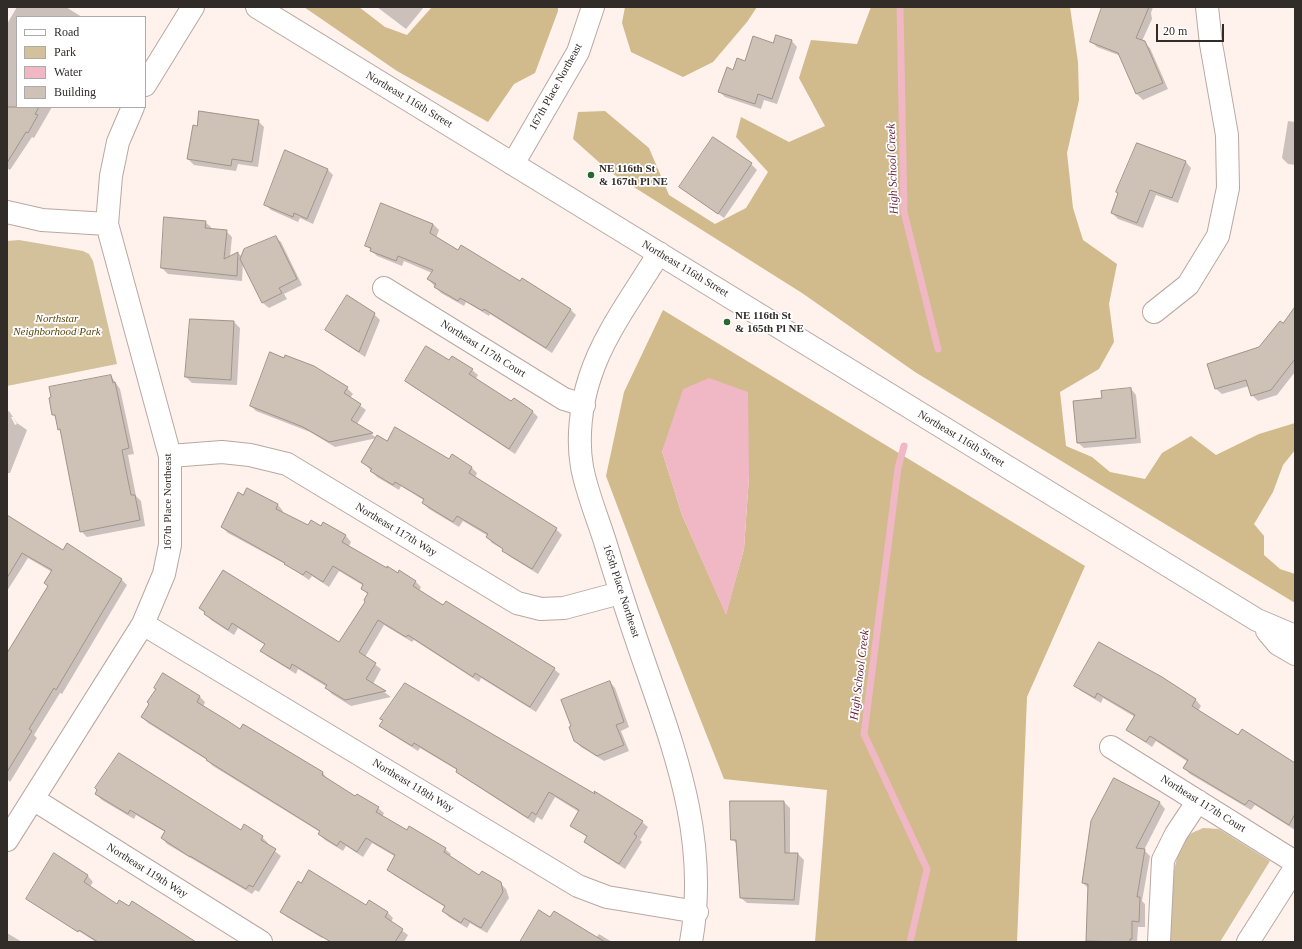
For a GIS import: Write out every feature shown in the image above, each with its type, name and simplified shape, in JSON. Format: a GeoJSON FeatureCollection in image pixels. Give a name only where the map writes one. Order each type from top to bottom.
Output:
{"type":"FeatureCollection","features":[{"type":"Feature","properties":{"kind":"street"},"geometry":{"type":"LineString","coordinates":[[146,83],[193,7]]}},
{"type":"Feature","properties":{"kind":"street","name":"Northeast 116th Street"},"geometry":{"type":"LineString","coordinates":[[257,7],[1257,620],[1295,636]]}},
{"type":"Feature","properties":{"kind":"street","name":"167th Place Northeast"},"geometry":{"type":"LineString","coordinates":[[513,164],[578,52],[593,7]]}},
{"type":"Feature","properties":{"kind":"street"},"geometry":{"type":"LineString","coordinates":[[1154,312],[1188,285],[1218,236],[1228,188],[1227,135],[1211,44],[1207,7]]}},
{"type":"Feature","properties":{"kind":"street","name":"167th Place Northeast"},"geometry":{"type":"LineString","coordinates":[[7,840],[143,624],[164,574],[170,545],[170,456],[107,224],[111,176],[118,142],[133,108]]}},
{"type":"Feature","properties":{"kind":"street"},"geometry":{"type":"LineString","coordinates":[[7,212],[42,220],[107,224]]}},
{"type":"Feature","properties":{"kind":"street","name":"165th Place Northeast"},"geometry":{"type":"LineString","coordinates":[[659,253],[601,347],[590,378],[584,405],[580,437],[582,467],[620,593],[676,755],[690,813],[697,857],[697,912],[691,942]]}},
{"type":"Feature","properties":{"kind":"street","name":"Northeast 117th Court"},"geometry":{"type":"LineString","coordinates":[[384,288],[564,399],[584,405]]}},
{"type":"Feature","properties":{"kind":"street","name":"Northeast 117th Way"},"geometry":{"type":"LineString","coordinates":[[170,456],[222,452],[250,455],[287,464],[517,603],[542,609],[564,608],[620,593]]}},
{"type":"Feature","properties":{"kind":"street","name":"Northeast 116th Street"},"geometry":{"type":"LineString","coordinates":[[1257,620],[1278,644],[1295,654]]}},
{"type":"Feature","properties":{"kind":"street","name":"Northeast 118th Way"},"geometry":{"type":"LineString","coordinates":[[143,624],[578,886],[607,897],[697,912]]}},
{"type":"Feature","properties":{"kind":"street","name":"Northeast 117th Court"},"geometry":{"type":"LineString","coordinates":[[1111,747],[1295,862]]}},
{"type":"Feature","properties":{"kind":"street","name":"Northeast 119th Way"},"geometry":{"type":"LineString","coordinates":[[33,799],[261,942]]}},
{"type":"Feature","properties":{"kind":"street"},"geometry":{"type":"LineString","coordinates":[[1159,942],[1163,860],[1176,834],[1198,801]]}},
{"type":"Feature","properties":{"kind":"street"},"geometry":{"type":"LineString","coordinates":[[1248,942],[1295,868]]}},
{"type":"Feature","properties":{"kind":"green space","name":"Northstar Neighborhood Park"},"geometry":{"type":"Polygon","coordinates":[[[19,240],[83,251],[89,254],[93,261],[117,364],[7,386],[7,241],[19,240]]]}},
{"type":"Feature","properties":{"kind":"green space"},"geometry":{"type":"Polygon","coordinates":[[[1203,828],[1219,829],[1270,861],[1220,942],[1170,942],[1172,884],[1179,853],[1184,841],[1192,833],[1203,828]]]}},
{"type":"Feature","properties":{"kind":"shaded area"},"geometry":{"type":"Polygon","coordinates":[[[304,7],[359,7],[385,27],[407,35],[432,7],[558,7],[558,11],[535,73],[514,84],[488,122],[397,71],[304,7]]]}},
{"type":"Feature","properties":{"kind":"shaded area"},"geometry":{"type":"Polygon","coordinates":[[[625,7],[757,7],[747,22],[713,62],[683,77],[631,52],[622,23],[625,7]]]}},
{"type":"Feature","properties":{"kind":"shaded area"},"geometry":{"type":"Polygon","coordinates":[[[871,7],[1070,7],[1078,62],[1079,100],[1067,153],[1073,208],[1083,240],[1117,264],[1109,304],[1114,342],[1099,369],[1060,392],[1066,446],[1092,457],[1110,472],[1145,479],[1162,453],[1191,436],[1216,455],[1259,434],[1295,423],[1295,450],[1283,465],[1273,492],[1254,524],[1264,536],[1264,555],[1280,569],[1295,574],[1295,603],[915,372],[802,293],[610,172],[573,139],[578,112],[605,111],[649,148],[669,195],[715,224],[746,208],[768,172],[736,137],[741,117],[789,142],[825,126],[799,78],[811,40],[857,44],[871,7]]]}},
{"type":"Feature","properties":{"kind":"shaded area"},"geometry":{"type":"Polygon","coordinates":[[[663,310],[1085,566],[1027,697],[1017,942],[815,942],[827,790],[724,779],[606,476],[624,392],[663,310]],[[662,451],[682,515],[726,614],[744,549],[749,476],[662,451]]]}},
{"type":"Feature","properties":{"kind":"water"},"geometry":{"type":"Polygon","coordinates":[[[709,378],[748,392],[749,476],[744,549],[726,615],[682,515],[662,451],[683,389],[709,378]]]}},
{"type":"Feature","properties":{"kind":"building"},"geometry":{"type":"Polygon","coordinates":[[[1102,7],[1149,7],[1136,38],[1145,41],[1163,83],[1136,94],[1118,53],[1090,42],[1102,7]]]}},
{"type":"Feature","properties":{"kind":"building"},"geometry":{"type":"Polygon","coordinates":[[[776,35],[792,40],[772,99],[758,94],[755,104],[718,92],[727,67],[733,70],[737,58],[745,61],[753,36],[773,43],[776,35]]]}},
{"type":"Feature","properties":{"kind":"building"},"geometry":{"type":"Polygon","coordinates":[[[7,107],[38,108],[35,114],[38,115],[28,133],[26,132],[7,163],[7,107]]]}},
{"type":"Feature","properties":{"kind":"building"},"geometry":{"type":"Polygon","coordinates":[[[199,111],[259,120],[252,162],[232,159],[231,166],[187,159],[193,125],[197,126],[199,111]]]}},
{"type":"Feature","properties":{"kind":"building"},"geometry":{"type":"Polygon","coordinates":[[[713,137],[752,163],[718,214],[679,187],[713,137]]]}},
{"type":"Feature","properties":{"kind":"building"},"geometry":{"type":"Polygon","coordinates":[[[1137,143],[1186,161],[1172,198],[1150,190],[1137,223],[1111,213],[1118,193],[1116,192],[1137,143]]]}},
{"type":"Feature","properties":{"kind":"building"},"geometry":{"type":"Polygon","coordinates":[[[285,150],[328,169],[307,219],[294,213],[293,217],[264,205],[285,150]]]}},
{"type":"Feature","properties":{"kind":"building"},"geometry":{"type":"Polygon","coordinates":[[[381,203],[433,224],[430,233],[458,250],[461,245],[520,281],[522,278],[571,309],[546,348],[484,309],[483,311],[460,298],[458,301],[434,287],[436,284],[427,279],[433,270],[398,256],[396,261],[370,251],[371,248],[365,246],[381,203]]]}},
{"type":"Feature","properties":{"kind":"building"},"geometry":{"type":"Polygon","coordinates":[[[164,217],[206,221],[205,228],[227,230],[224,259],[238,252],[237,276],[161,268],[164,217]]]}},
{"type":"Feature","properties":{"kind":"building"},"geometry":{"type":"Polygon","coordinates":[[[276,236],[297,279],[279,288],[282,293],[262,303],[240,259],[244,249],[276,236]]]}},
{"type":"Feature","properties":{"kind":"building"},"geometry":{"type":"Polygon","coordinates":[[[347,295],[375,313],[359,352],[325,330],[347,295]]]}},
{"type":"Feature","properties":{"kind":"building"},"geometry":{"type":"Polygon","coordinates":[[[1295,307],[1295,359],[1271,390],[1251,396],[1246,380],[1215,389],[1207,364],[1259,347],[1280,321],[1283,323],[1295,307]]]}},
{"type":"Feature","properties":{"kind":"building"},"geometry":{"type":"Polygon","coordinates":[[[190,319],[234,321],[231,380],[185,377],[190,319]]]}},
{"type":"Feature","properties":{"kind":"building"},"geometry":{"type":"Polygon","coordinates":[[[426,346],[449,360],[452,356],[473,369],[469,374],[511,401],[514,398],[533,411],[509,449],[405,381],[426,346]]]}},
{"type":"Feature","properties":{"kind":"building"},"geometry":{"type":"Polygon","coordinates":[[[270,352],[284,358],[285,355],[314,366],[348,387],[344,393],[361,404],[351,420],[373,433],[329,442],[303,427],[250,406],[270,352]]]}},
{"type":"Feature","properties":{"kind":"building"},"geometry":{"type":"Polygon","coordinates":[[[111,375],[113,383],[115,382],[129,448],[122,450],[131,495],[135,495],[140,520],[80,532],[60,429],[58,430],[55,415],[52,415],[49,387],[111,375]]]}},
{"type":"Feature","properties":{"kind":"building"},"geometry":{"type":"Polygon","coordinates":[[[1131,388],[1136,438],[1077,443],[1073,401],[1102,398],[1101,391],[1131,388]]]}},
{"type":"Feature","properties":{"kind":"building"},"geometry":{"type":"Polygon","coordinates":[[[395,427],[449,459],[452,454],[472,467],[469,473],[557,528],[532,569],[502,551],[503,549],[486,537],[488,534],[457,516],[453,522],[422,503],[424,499],[395,482],[393,485],[370,471],[372,469],[361,462],[377,435],[387,441],[395,427]]]}},
{"type":"Feature","properties":{"kind":"building"},"geometry":{"type":"Polygon","coordinates":[[[247,488],[278,504],[276,509],[308,525],[311,520],[321,526],[323,522],[346,535],[342,542],[387,568],[387,566],[398,573],[399,570],[416,581],[413,586],[443,605],[446,601],[555,668],[530,707],[475,673],[473,677],[408,635],[406,637],[378,620],[359,652],[376,663],[366,679],[386,691],[345,700],[325,688],[327,685],[292,664],[290,669],[260,651],[265,644],[232,623],[228,630],[204,614],[205,612],[199,608],[223,570],[339,642],[365,602],[364,600],[368,593],[361,589],[363,584],[333,566],[323,582],[306,571],[303,575],[284,564],[285,563],[221,527],[238,492],[243,495],[247,488]]]}},
{"type":"Feature","properties":{"kind":"building"},"geometry":{"type":"Polygon","coordinates":[[[7,515],[63,550],[67,543],[122,579],[56,690],[54,688],[29,729],[32,731],[7,772],[7,653],[48,586],[44,583],[52,570],[22,553],[7,578],[7,515]]]}},
{"type":"Feature","properties":{"kind":"building"},"geometry":{"type":"Polygon","coordinates":[[[1099,642],[1162,677],[1196,699],[1192,706],[1238,735],[1242,729],[1295,763],[1295,814],[1289,825],[1249,800],[1245,805],[1183,768],[1188,760],[1150,736],[1146,742],[1126,730],[1135,715],[1097,693],[1095,698],[1074,686],[1099,642]]]}},
{"type":"Feature","properties":{"kind":"building"},"geometry":{"type":"Polygon","coordinates":[[[163,673],[200,696],[197,702],[240,729],[243,724],[323,772],[322,775],[355,796],[357,794],[379,807],[376,812],[407,830],[409,826],[446,848],[444,852],[479,875],[482,871],[501,882],[503,892],[481,928],[464,918],[461,923],[442,911],[445,906],[387,870],[395,855],[366,838],[357,852],[340,841],[337,846],[318,834],[320,831],[206,760],[207,759],[141,717],[149,704],[147,702],[156,689],[154,688],[163,673]]]}},
{"type":"Feature","properties":{"kind":"building"},"geometry":{"type":"Polygon","coordinates":[[[610,681],[624,722],[616,725],[624,745],[597,756],[574,741],[569,727],[571,726],[561,700],[610,681]]]}},
{"type":"Feature","properties":{"kind":"building"},"geometry":{"type":"Polygon","coordinates":[[[405,683],[595,794],[594,791],[643,821],[634,834],[637,836],[619,864],[584,842],[587,836],[570,826],[579,810],[549,792],[536,815],[532,812],[528,818],[456,772],[457,769],[414,743],[412,746],[379,726],[383,720],[380,719],[405,683]]]}},
{"type":"Feature","properties":{"kind":"building"},"geometry":{"type":"Polygon","coordinates":[[[119,753],[241,830],[244,824],[263,836],[261,840],[276,849],[253,887],[249,885],[246,889],[190,857],[161,838],[165,831],[130,810],[128,814],[95,794],[97,790],[95,788],[119,753]]]}},
{"type":"Feature","properties":{"kind":"building"},"geometry":{"type":"Polygon","coordinates":[[[1114,778],[1160,802],[1136,848],[1145,849],[1137,897],[1140,897],[1139,922],[1132,921],[1132,939],[1130,939],[1130,942],[1086,941],[1088,884],[1082,883],[1091,821],[1114,778]]]}},
{"type":"Feature","properties":{"kind":"building"},"geometry":{"type":"Polygon","coordinates":[[[730,801],[784,801],[785,853],[798,853],[794,900],[740,898],[736,840],[731,840],[730,801]]]}},
{"type":"Feature","properties":{"kind":"building"},"geometry":{"type":"Polygon","coordinates":[[[54,853],[88,875],[84,882],[117,904],[119,900],[129,906],[132,901],[196,942],[98,942],[79,930],[78,932],[26,899],[54,853]]]}},
{"type":"Feature","properties":{"kind":"building"},"geometry":{"type":"Polygon","coordinates":[[[309,870],[366,905],[369,900],[388,912],[385,917],[403,929],[395,942],[331,942],[280,912],[298,881],[301,883],[309,870]]]}},
{"type":"Feature","properties":{"kind":"building"},"geometry":{"type":"Polygon","coordinates":[[[539,910],[550,917],[554,911],[605,942],[520,942],[539,910]]]}},
{"type":"Feature","properties":{"kind":"waterway","name":"High School Creek"},"geometry":{"type":"LineString","coordinates":[[900,7],[904,212],[938,349]]}},
{"type":"Feature","properties":{"kind":"waterway","name":"High School Creek"},"geometry":{"type":"LineString","coordinates":[[904,446],[898,468],[864,734],[927,869],[910,942]]}},
{"type":"Feature","properties":{"kind":"place","name":"NE 116th St & 167th Pl NE"},"geometry":{"type":"Point","coordinates":[591,175]}},
{"type":"Feature","properties":{"kind":"place","name":"NE 116th St & 165th Pl NE"},"geometry":{"type":"Point","coordinates":[727,322]}}]}
